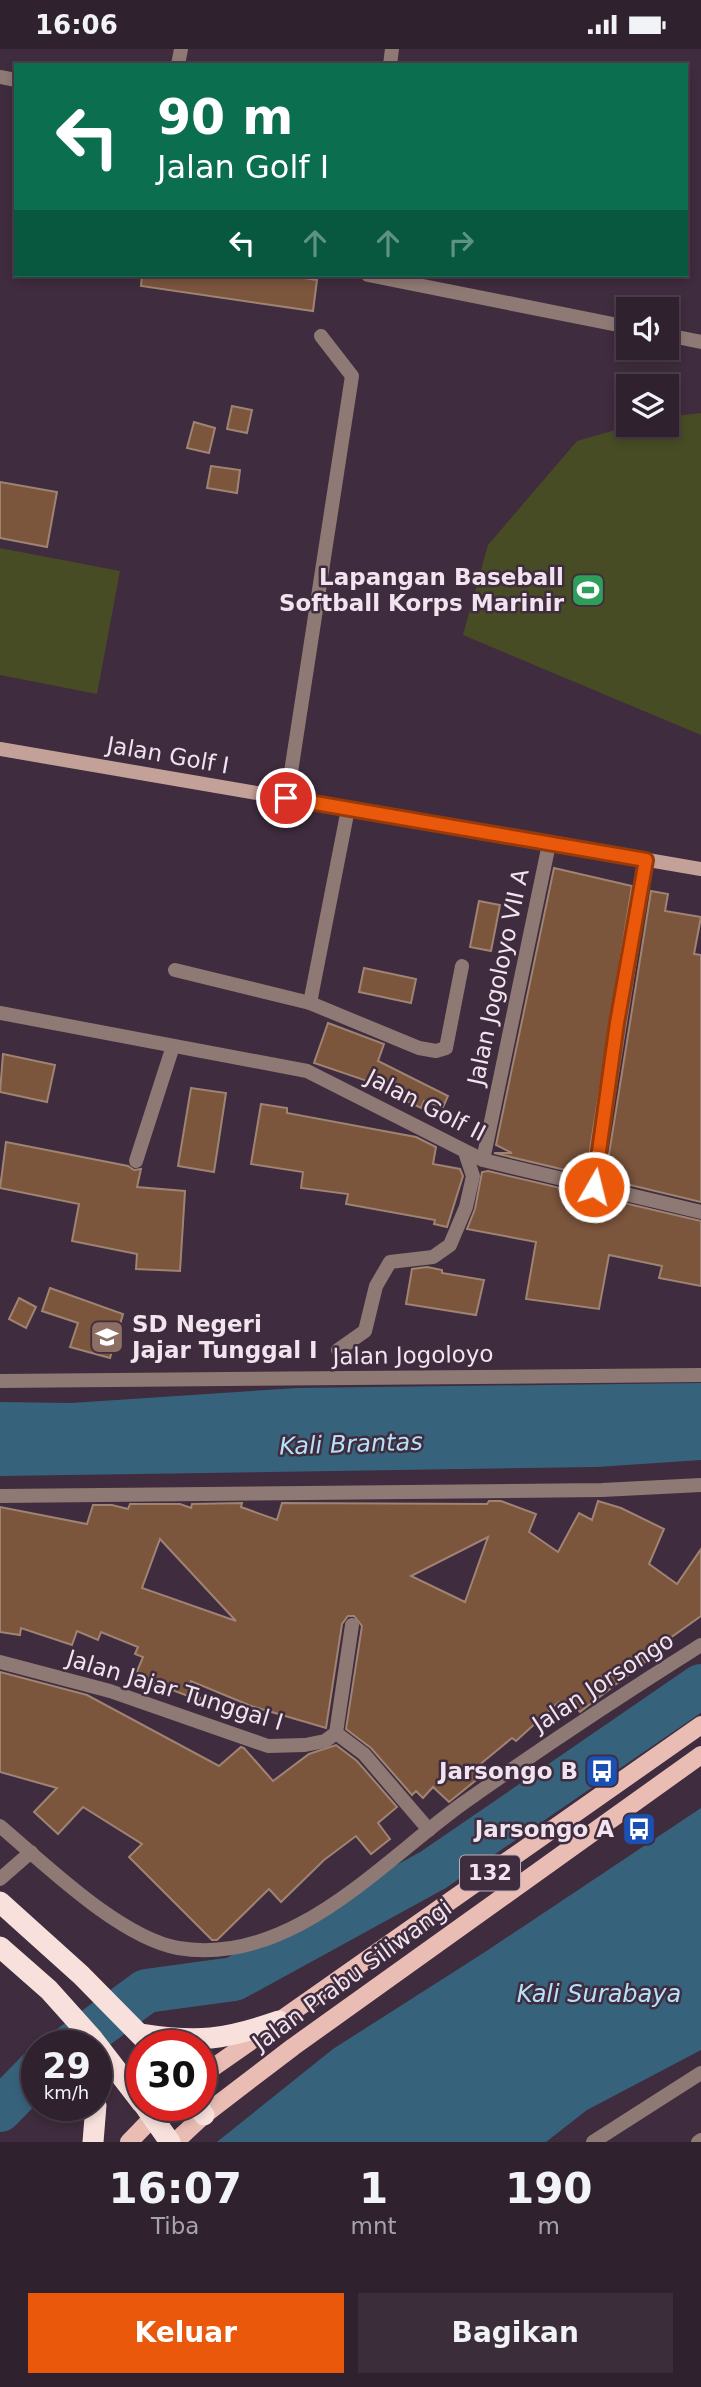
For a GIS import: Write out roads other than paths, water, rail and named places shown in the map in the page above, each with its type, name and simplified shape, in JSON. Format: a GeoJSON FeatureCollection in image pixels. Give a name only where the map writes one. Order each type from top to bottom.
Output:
{"type":"FeatureCollection","features":[{"type":"Feature","properties":{"kind":"highway"},"geometry":{"type":"LineString","coordinates":[[0,1902],[81,1975],[136,2030]]}},
{"type":"Feature","properties":{"kind":"highway"},"geometry":{"type":"LineString","coordinates":[[0,1947],[49,1990],[84,2030]]}},
{"type":"Feature","properties":{"kind":"highway"},"geometry":{"type":"LineString","coordinates":[[217,2039],[279,2021]]}},
{"type":"Feature","properties":{"kind":"highway"},"geometry":{"type":"LineString","coordinates":[[112,2063],[126,2078]]}},
{"type":"Feature","properties":{"kind":"highway"},"geometry":{"type":"LineString","coordinates":[[93,2142],[95,2121]]}},
{"type":"Feature","properties":{"kind":"highway"},"geometry":{"type":"LineString","coordinates":[[159,2121],[170,2142]]}},
{"type":"Feature","properties":{"kind":"main road","name":"Jalan Golf I"},"geometry":{"type":"LineString","coordinates":[[0,749],[701,869]]}},
{"type":"Feature","properties":{"kind":"main road","name":"Jalan Prabu Siliwangi"},"geometry":{"type":"LineString","coordinates":[[217,2065],[701,1725]]}},
{"type":"Feature","properties":{"kind":"main road","name":"Jalan Prabu Siliwangi"},"geometry":{"type":"LineString","coordinates":[[217,2099],[701,1755]]}},
{"type":"Feature","properties":{"kind":"main road"},"geometry":{"type":"LineString","coordinates":[[129,2142],[142,2121]]}},
{"type":"Feature","properties":{"kind":"main road","name":"Jalan Prabu Siliwangi"},"geometry":{"type":"LineString","coordinates":[[175,2142],[192,2121]]}},
{"type":"Feature","properties":{"kind":"street"},"geometry":{"type":"LineString","coordinates":[[378,277],[616,325]]}},
{"type":"Feature","properties":{"kind":"street"},"geometry":{"type":"LineString","coordinates":[[286,798],[352,376],[321,336]]}},
{"type":"Feature","properties":{"kind":"street"},"geometry":{"type":"LineString","coordinates":[[679,337],[701,342]]}},
{"type":"Feature","properties":{"kind":"street"},"geometry":{"type":"LineString","coordinates":[[310,1003],[348,809]]}},
{"type":"Feature","properties":{"kind":"street","name":"Jalan Jogoloyo VII A"},"geometry":{"type":"LineString","coordinates":[[483,1160],[549,843]]}},
{"type":"Feature","properties":{"kind":"street"},"geometry":{"type":"LineString","coordinates":[[594,1187],[617,1023],[646,860]]}},
{"type":"Feature","properties":{"kind":"street"},"geometry":{"type":"LineString","coordinates":[[175,970],[310,1003],[419,1048],[436,1051],[446,1048],[462,966]]}},
{"type":"Feature","properties":{"kind":"street","name":"Jalan Golf II"},"geometry":{"type":"LineString","coordinates":[[0,1013],[307,1071],[483,1160],[701,1212]]}},
{"type":"Feature","properties":{"kind":"street"},"geometry":{"type":"LineString","coordinates":[[136,1161],[173,1046]]}},
{"type":"Feature","properties":{"kind":"street"},"geometry":{"type":"LineString","coordinates":[[338,1350],[365,1331],[376,1286],[390,1262],[433,1257],[450,1245],[466,1207],[473,1176],[465,1152]]}},
{"type":"Feature","properties":{"kind":"street","name":"Jalan Jogoloyo"},"geometry":{"type":"LineString","coordinates":[[0,1381],[701,1375]]}},
{"type":"Feature","properties":{"kind":"street"},"geometry":{"type":"LineString","coordinates":[[0,1496],[602,1490],[701,1485]]}},
{"type":"Feature","properties":{"kind":"street"},"geometry":{"type":"LineString","coordinates":[[352,1625],[335,1733],[364,1755],[429,1830]]}},
{"type":"Feature","properties":{"kind":"street","name":"Jalan Jorsongo"},"geometry":{"type":"LineString","coordinates":[[0,1826],[79,1894],[143,1936],[175,1947],[214,1952],[256,1943],[332,1906],[429,1830],[565,1734],[701,1645]]}},
{"type":"Feature","properties":{"kind":"street","name":"Jalan Jajar Tunggal I"},"geometry":{"type":"LineString","coordinates":[[0,1662],[110,1691],[268,1746],[305,1745],[325,1741],[335,1733]]}},
{"type":"Feature","properties":{"kind":"street"},"geometry":{"type":"LineString","coordinates":[[0,1879],[31,1852]]}},
{"type":"Feature","properties":{"kind":"street"},"geometry":{"type":"LineString","coordinates":[[593,2142],[701,2073]]}},
{"type":"Feature","properties":{"kind":"water","name":"Kali Brantas"},"geometry":{"type":"Polygon","coordinates":[[[701,1383],[701,1460],[597,1467],[0,1476],[0,1402],[71,1403],[297,1388],[701,1383]]]}},
{"type":"Feature","properties":{"kind":"water","name":"Kali Surabaya"},"geometry":{"type":"Polygon","coordinates":[[[701,1808],[701,2050],[587,2110],[546,2142],[217,2142],[333,2049],[485,1952],[701,1808]]]}},
{"type":"Feature","properties":{"kind":"waterway"},"geometry":{"type":"LineString","coordinates":[[93,2030],[146,1991],[234,1979],[433,1870],[701,1686]]}},
{"type":"Feature","properties":{"kind":"waterway"},"geometry":{"type":"LineString","coordinates":[[0,2110],[21,2088]]}},
{"type":"Feature","properties":{"kind":"place","name":"Lapangan Baseball Softball Korps Marinir"},"geometry":{"type":"Point","coordinates":[588,590]}},
{"type":"Feature","properties":{"kind":"place","name":"SD Negeri Jajar Tunggal I"},"geometry":{"type":"Point","coordinates":[107,1337]}},
{"type":"Feature","properties":{"kind":"place","name":"Jarsongo B"},"geometry":{"type":"Point","coordinates":[602,1771]}},
{"type":"Feature","properties":{"kind":"place","name":"Jarsongo A"},"geometry":{"type":"Point","coordinates":[639,1829]}}]}
